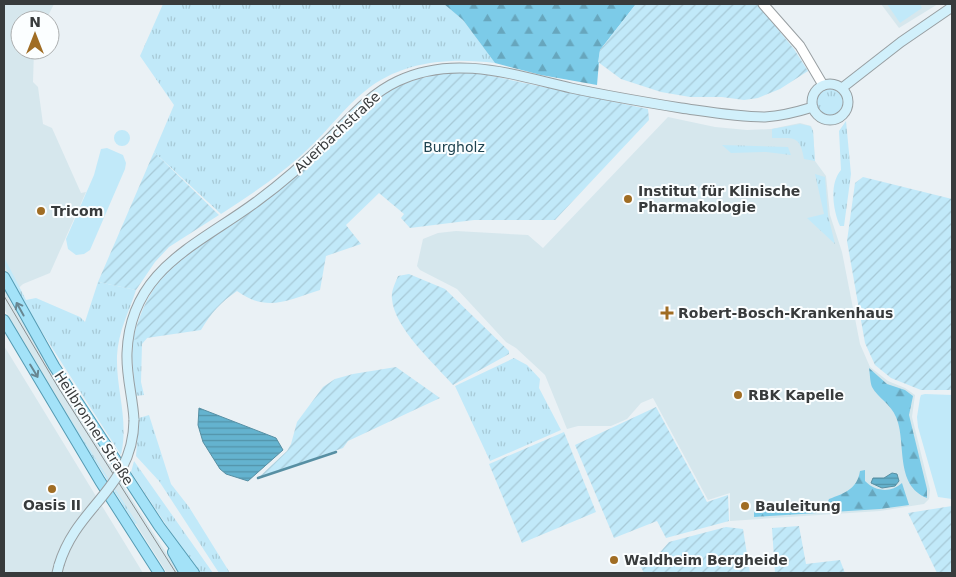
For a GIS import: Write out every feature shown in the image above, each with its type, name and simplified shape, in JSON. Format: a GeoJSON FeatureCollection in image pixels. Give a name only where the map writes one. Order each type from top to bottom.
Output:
{"type":"FeatureCollection","features":[{"type":"Feature","properties":{"kind":"main road"},"geometry":{"type":"LineString","coordinates":[[842,88],[901,42],[952,7]]}},
{"type":"Feature","properties":{"kind":"main road","name":"Auerbachstraße"},"geometry":{"type":"LineString","coordinates":[[58,569],[66,545],[76,527],[121,472],[131,447],[134,420],[127,368],[129,335],[139,303],[155,277],[184,250],[243,211],[283,181],[319,149],[367,101],[396,82],[428,70],[472,67],[617,97],[711,112],[766,117],[794,113],[813,107]]}},
{"type":"Feature","properties":{"kind":"main road"},"geometry":{"type":"LineString","coordinates":[[824,85],[836,85],[842,88],[848,100],[847,109],[842,116],[833,120],[824,119],[813,107],[813,97],[824,85]]}},
{"type":"Feature","properties":{"kind":"main road","name":"Heilbronner Straße"},"geometry":{"type":"LineString","coordinates":[[4,277],[54,366],[159,526],[194,573]]}},
{"type":"Feature","properties":{"kind":"main road","name":"Heilbronner Straße"},"geometry":{"type":"LineString","coordinates":[[4,320],[100,482],[158,573]]}},
{"type":"Feature","properties":{"kind":"main road"},"geometry":{"type":"LineString","coordinates":[[159,526],[185,573]]}},
{"type":"Feature","properties":{"kind":"street"},"geometry":{"type":"LineString","coordinates":[[762,4],[800,46],[824,85]]}},
{"type":"Feature","properties":{"kind":"shaded area"},"geometry":{"type":"Polygon","coordinates":[[[4,4],[54,4],[51,10],[10,10],[10,60],[34,60],[33,82],[38,87],[43,124],[52,128],[81,193],[86,192],[50,273],[23,284],[8,298],[94,440],[179,573],[167,573],[59,403],[4,309],[4,4]]]}},
{"type":"Feature","properties":{"kind":"shaded area"},"geometry":{"type":"Polygon","coordinates":[[[881,4],[938,4],[899,28],[881,4]]]}},
{"type":"Feature","properties":{"kind":"shaded area","name":"Robert-Bosch-Krankenhaus"},"geometry":{"type":"Polygon","coordinates":[[[668,117],[715,127],[747,130],[771,129],[800,123],[811,126],[813,130],[815,161],[826,176],[830,215],[842,252],[860,344],[870,367],[888,381],[905,388],[915,395],[912,417],[930,490],[929,499],[924,504],[880,511],[730,521],[730,493],[708,500],[653,398],[641,403],[627,419],[611,426],[578,426],[567,429],[545,375],[516,348],[506,342],[457,289],[420,270],[417,266],[423,239],[438,233],[456,231],[528,235],[543,248],[668,117]]]}},
{"type":"Feature","properties":{"kind":"shaded area"},"geometry":{"type":"Polygon","coordinates":[[[4,346],[9,354],[143,573],[4,573],[4,346]]]}},
{"type":"Feature","properties":{"kind":"shaded area"},"geometry":{"type":"Polygon","coordinates":[[[199,408],[276,438],[283,450],[248,481],[226,474],[220,469],[203,442],[198,425],[199,408]]]}},
{"type":"Feature","properties":{"kind":"shaded area"},"geometry":{"type":"Polygon","coordinates":[[[892,473],[897,474],[899,481],[895,486],[882,488],[871,483],[873,478],[884,478],[892,473]]]}},
{"type":"Feature","properties":{"kind":"green space"},"geometry":{"type":"Polygon","coordinates":[[[163,4],[444,4],[463,20],[495,63],[444,61],[410,67],[379,81],[357,98],[299,157],[277,175],[221,214],[154,152],[174,105],[140,56],[163,4]]]}},
{"type":"Feature","properties":{"kind":"green space"},"geometry":{"type":"Polygon","coordinates":[[[444,4],[636,4],[600,50],[597,85],[541,75],[495,63],[463,20],[444,4]]]}},
{"type":"Feature","properties":{"kind":"green space"},"geometry":{"type":"Polygon","coordinates":[[[636,4],[757,4],[794,49],[808,71],[780,89],[758,98],[744,100],[722,97],[690,97],[661,92],[621,79],[598,62],[600,50],[636,4]]]}},
{"type":"Feature","properties":{"kind":"green space"},"geometry":{"type":"Polygon","coordinates":[[[887,4],[920,4],[922,8],[900,23],[887,4]]]}},
{"type":"Feature","properties":{"kind":"green space","name":"Burgholz"},"geometry":{"type":"Polygon","coordinates":[[[468,71],[648,109],[649,120],[555,220],[474,220],[410,228],[401,218],[404,214],[379,193],[346,225],[361,244],[326,256],[320,290],[288,301],[268,303],[258,302],[237,291],[217,308],[201,330],[133,340],[142,311],[154,288],[169,270],[186,255],[268,198],[371,102],[405,83],[417,79],[468,71]]]}},
{"type":"Feature","properties":{"kind":"green space"},"geometry":{"type":"Polygon","coordinates":[[[830,89],[839,93],[843,102],[839,111],[830,115],[821,111],[817,102],[821,93],[830,89]]]}},
{"type":"Feature","properties":{"kind":"green space"},"geometry":{"type":"Polygon","coordinates":[[[846,121],[851,174],[844,226],[840,226],[833,197],[835,182],[841,170],[839,131],[846,121]]]}},
{"type":"Feature","properties":{"kind":"green space"},"geometry":{"type":"Polygon","coordinates":[[[800,124],[810,126],[813,131],[815,161],[804,159],[800,146],[795,140],[791,138],[772,138],[772,129],[800,124]]]}},
{"type":"Feature","properties":{"kind":"green space"},"geometry":{"type":"Polygon","coordinates":[[[122,130],[128,132],[130,138],[128,144],[122,146],[116,144],[114,138],[116,132],[122,130]]]}},
{"type":"Feature","properties":{"kind":"green space"},"geometry":{"type":"Polygon","coordinates":[[[722,145],[788,147],[791,155],[766,152],[731,153],[722,145]]]}},
{"type":"Feature","properties":{"kind":"green space"},"geometry":{"type":"Polygon","coordinates":[[[107,148],[123,155],[126,163],[125,169],[90,250],[84,254],[76,255],[68,249],[66,239],[94,175],[101,149],[107,148]]]}},
{"type":"Feature","properties":{"kind":"green space"},"geometry":{"type":"Polygon","coordinates":[[[154,152],[219,215],[169,247],[155,262],[136,290],[98,282],[154,152]]]}},
{"type":"Feature","properties":{"kind":"green space"},"geometry":{"type":"Polygon","coordinates":[[[815,174],[825,177],[828,215],[835,244],[807,218],[824,214],[815,174]]]}},
{"type":"Feature","properties":{"kind":"green space"},"geometry":{"type":"Polygon","coordinates":[[[863,177],[952,199],[952,390],[921,390],[891,378],[875,365],[865,343],[847,241],[855,183],[863,177]]]}},
{"type":"Feature","properties":{"kind":"green space"},"geometry":{"type":"Polygon","coordinates":[[[4,257],[26,300],[36,298],[80,317],[85,322],[98,282],[136,290],[122,330],[117,356],[124,429],[121,455],[22,301],[4,264],[4,257]]]}},
{"type":"Feature","properties":{"kind":"green space"},"geometry":{"type":"Polygon","coordinates":[[[409,274],[445,289],[509,351],[509,354],[453,385],[416,345],[394,310],[392,293],[398,276],[409,274]]]}},
{"type":"Feature","properties":{"kind":"green space"},"geometry":{"type":"Polygon","coordinates":[[[148,337],[142,344],[141,382],[144,395],[135,396],[132,357],[133,340],[148,337]]]}},
{"type":"Feature","properties":{"kind":"green space"},"geometry":{"type":"Polygon","coordinates":[[[514,358],[527,365],[540,379],[539,388],[561,430],[490,461],[455,386],[514,358]]]}},
{"type":"Feature","properties":{"kind":"green space"},"geometry":{"type":"Polygon","coordinates":[[[396,367],[440,398],[348,441],[343,448],[258,478],[287,451],[297,422],[323,387],[335,379],[353,374],[396,367]]]}},
{"type":"Feature","properties":{"kind":"green space"},"geometry":{"type":"Polygon","coordinates":[[[869,368],[887,384],[905,390],[913,396],[909,415],[927,489],[927,498],[917,492],[910,483],[903,462],[901,438],[896,417],[891,408],[872,387],[869,368]]]}},
{"type":"Feature","properties":{"kind":"green space"},"geometry":{"type":"Polygon","coordinates":[[[921,395],[952,395],[952,499],[938,497],[918,427],[917,417],[920,398],[921,395]]]}},
{"type":"Feature","properties":{"kind":"green space"},"geometry":{"type":"Polygon","coordinates":[[[60,403],[137,523],[135,524],[60,403]]]}},
{"type":"Feature","properties":{"kind":"green space"},"geometry":{"type":"Polygon","coordinates":[[[656,407],[707,502],[728,495],[729,521],[666,538],[657,521],[614,538],[575,445],[656,407]]]}},
{"type":"Feature","properties":{"kind":"green space"},"geometry":{"type":"Polygon","coordinates":[[[149,415],[171,484],[189,507],[230,573],[219,573],[159,481],[136,456],[139,418],[149,415]]]}},
{"type":"Feature","properties":{"kind":"green space"},"geometry":{"type":"Polygon","coordinates":[[[564,432],[596,512],[522,543],[489,464],[564,432]]]}},
{"type":"Feature","properties":{"kind":"green space"},"geometry":{"type":"Polygon","coordinates":[[[134,461],[213,573],[198,573],[131,472],[134,461]]]}},
{"type":"Feature","properties":{"kind":"green space"},"geometry":{"type":"Polygon","coordinates":[[[865,470],[865,481],[879,489],[888,490],[902,483],[909,505],[880,509],[754,517],[754,512],[767,506],[793,513],[816,505],[826,506],[829,499],[849,490],[856,482],[860,471],[865,470]]]}},
{"type":"Feature","properties":{"kind":"green space"},"geometry":{"type":"Polygon","coordinates":[[[952,506],[952,573],[937,573],[908,513],[952,506]]]}},
{"type":"Feature","properties":{"kind":"green space"},"geometry":{"type":"Polygon","coordinates":[[[799,526],[806,564],[840,560],[845,573],[775,573],[772,528],[799,526]]]}},
{"type":"Feature","properties":{"kind":"green space"},"geometry":{"type":"Polygon","coordinates":[[[726,527],[743,529],[750,573],[644,573],[640,565],[656,557],[669,542],[726,527]]]}},
{"type":"Feature","properties":{"kind":"waterway"},"geometry":{"type":"LineString","coordinates":[[258,478],[336,452]]}},
{"type":"Feature","properties":{"kind":"tram line"},"geometry":{"type":"LineString","coordinates":[[4,296],[58,387],[176,573]]}},
{"type":"Feature","properties":{"kind":"place","name":"Institut für Klinische Pharmakologie"},"geometry":{"type":"Point","coordinates":[628,199]}},
{"type":"Feature","properties":{"kind":"place","name":"Tricom"},"geometry":{"type":"Point","coordinates":[41,211]}},
{"type":"Feature","properties":{"kind":"place","name":"Robert-Bosch-Krankenhaus"},"geometry":{"type":"Point","coordinates":[667,313]}},
{"type":"Feature","properties":{"kind":"place","name":"RBK Kapelle"},"geometry":{"type":"Point","coordinates":[738,395]}},
{"type":"Feature","properties":{"kind":"place","name":"Oasis II"},"geometry":{"type":"Point","coordinates":[52,489]}},
{"type":"Feature","properties":{"kind":"place","name":"Bauleitung"},"geometry":{"type":"Point","coordinates":[745,506]}},
{"type":"Feature","properties":{"kind":"place","name":"Waldheim Bergheide"},"geometry":{"type":"Point","coordinates":[614,560]}}]}
